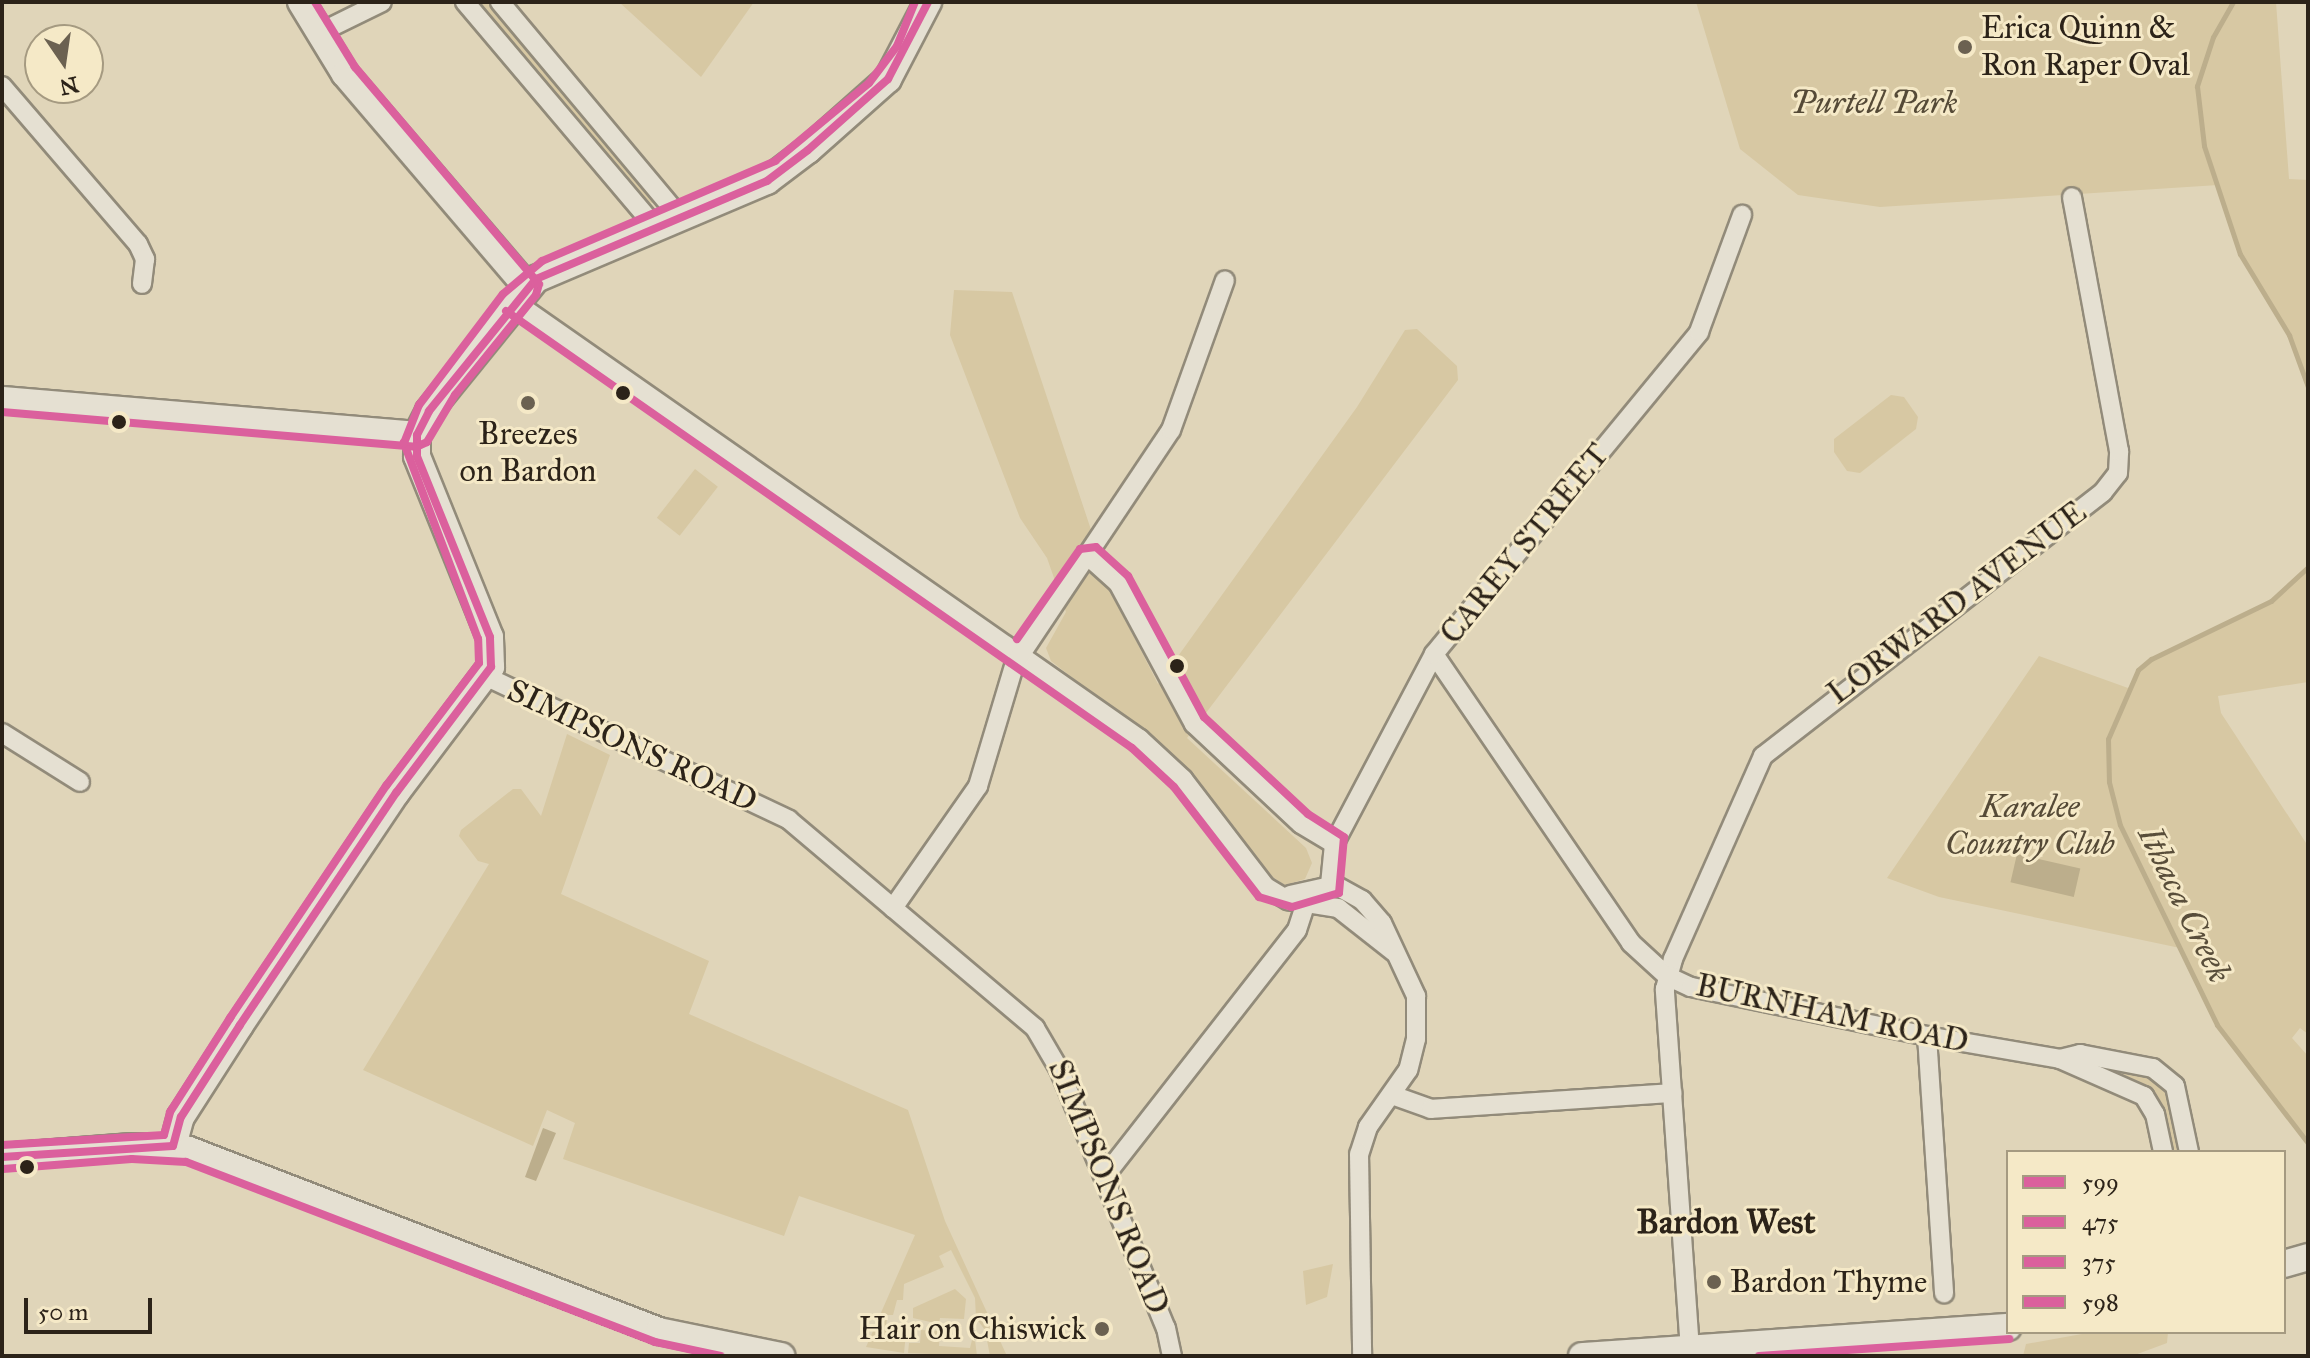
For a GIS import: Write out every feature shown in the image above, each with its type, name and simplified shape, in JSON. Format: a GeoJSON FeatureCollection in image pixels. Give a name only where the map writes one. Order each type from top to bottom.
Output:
{"type":"FeatureCollection","features":[{"type":"Feature","properties":{"kind":"main road"},"geometry":{"type":"LineString","coordinates":[[301,2],[354,85],[520,294]]}},
{"type":"Feature","properties":{"kind":"main road"},"geometry":{"type":"LineString","coordinates":[[485,676],[493,659],[490,637],[423,473],[417,435],[445,388],[520,294],[563,264],[767,181],[866,103],[898,67],[928,2]]}},
{"type":"Feature","properties":{"kind":"main road"},"geometry":{"type":"LineString","coordinates":[[2,400],[417,435]]}},
{"type":"Feature","properties":{"kind":"main road","name":"SIMPSONS ROAD"},"geometry":{"type":"LineString","coordinates":[[173,1146],[181,1117],[240,1025],[396,793],[485,676]]}},
{"type":"Feature","properties":{"kind":"main road"},"geometry":{"type":"LineString","coordinates":[[2,1157],[173,1146],[659,1331],[781,1356]]}},
{"type":"Feature","properties":{"kind":"main road"},"geometry":{"type":"LineString","coordinates":[[2286,1263],[2308,1257]]}},
{"type":"Feature","properties":{"kind":"main road"},"geometry":{"type":"LineString","coordinates":[[1582,1356],[1759,1350],[2006,1327]]}},
{"type":"Feature","properties":{"kind":"street"},"geometry":{"type":"LineString","coordinates":[[319,33],[382,2]]}},
{"type":"Feature","properties":{"kind":"street"},"geometry":{"type":"LineString","coordinates":[[465,2],[655,227]]}},
{"type":"Feature","properties":{"kind":"street"},"geometry":{"type":"LineString","coordinates":[[500,2],[680,217]]}},
{"type":"Feature","properties":{"kind":"street"},"geometry":{"type":"LineString","coordinates":[[2,86],[141,249],[142,284]]}},
{"type":"Feature","properties":{"kind":"street","name":"LORWARD AVENUE"},"geometry":{"type":"LineString","coordinates":[[1667,976],[1763,756],[2103,492],[2118,473],[2119,451],[2072,197]]}},
{"type":"Feature","properties":{"kind":"street","name":"CAREY STREET"},"geometry":{"type":"LineString","coordinates":[[1330,885],[1334,844],[1434,654],[1699,332],[1742,215]]}},
{"type":"Feature","properties":{"kind":"street"},"geometry":{"type":"LineString","coordinates":[[893,908],[978,786],[1021,654],[1089,557],[1171,430],[1225,280]]}},
{"type":"Feature","properties":{"kind":"street"},"geometry":{"type":"LineString","coordinates":[[520,294],[1164,759],[1272,891],[1346,912],[1394,952]]}},
{"type":"Feature","properties":{"kind":"street"},"geometry":{"type":"LineString","coordinates":[[1089,557],[1117,580],[1194,724],[1297,820],[1334,844]]}},
{"type":"Feature","properties":{"kind":"street","name":"BURNHAM ROAD"},"geometry":{"type":"LineString","coordinates":[[1434,654],[1631,943],[1667,976],[1691,987],[1927,1036],[2060,1059],[2144,1096],[2155,1114],[2163,1150]]}},
{"type":"Feature","properties":{"kind":"street","name":"SIMPSONS ROAD"},"geometry":{"type":"LineString","coordinates":[[485,676],[782,816],[1044,1037],[1166,1328],[1172,1356]]}},
{"type":"Feature","properties":{"kind":"street"},"geometry":{"type":"LineString","coordinates":[[2,733],[80,782]]}},
{"type":"Feature","properties":{"kind":"street"},"geometry":{"type":"LineString","coordinates":[[1272,891],[1295,895],[1330,885],[1372,909],[1416,996],[1418,1023],[1410,1065],[1368,1127],[1359,1154],[1362,1356]]}},
{"type":"Feature","properties":{"kind":"street"},"geometry":{"type":"LineString","coordinates":[[1104,1177],[1299,927],[1306,902],[1330,885]]}},
{"type":"Feature","properties":{"kind":"street"},"geometry":{"type":"LineString","coordinates":[[1667,976],[1690,1350]]}},
{"type":"Feature","properties":{"kind":"street"},"geometry":{"type":"LineString","coordinates":[[1927,1036],[1944,1293]]}},
{"type":"Feature","properties":{"kind":"street","name":"BURNHAM ROAD"},"geometry":{"type":"LineString","coordinates":[[2060,1059],[2080,1054],[2167,1075],[2177,1091],[2189,1150]]}},
{"type":"Feature","properties":{"kind":"street"},"geometry":{"type":"LineString","coordinates":[[1392,1095],[1431,1109],[1672,1093]]}},
{"type":"Feature","properties":{"kind":"green space"},"geometry":{"type":"Polygon","coordinates":[[[465,2],[498,2],[655,199],[652,203],[642,200],[465,2]]]}},
{"type":"Feature","properties":{"kind":"green space"},"geometry":{"type":"Polygon","coordinates":[[[619,2],[754,2],[701,77],[619,2]]]}},
{"type":"Feature","properties":{"kind":"green space","name":"Purtell Park"},"geometry":{"type":"Polygon","coordinates":[[[1696,2],[2276,2],[2289,179],[2308,180],[2308,387],[2289,335],[2240,254],[2218,185],[1880,207],[1798,195],[1740,149],[1696,2]]]}},
{"type":"Feature","properties":{"kind":"green space"},"geometry":{"type":"Polygon","coordinates":[[[954,290],[1012,292],[1113,596],[1158,684],[1357,407],[1405,330],[1417,329],[1457,366],[1458,380],[1187,738],[1306,848],[1312,863],[1305,879],[1285,885],[1265,872],[1178,760],[1051,661],[1046,648],[1066,612],[1047,558],[1020,518],[950,335],[954,290]]]}},
{"type":"Feature","properties":{"kind":"green space"},"geometry":{"type":"Polygon","coordinates":[[[1891,395],[1904,397],[1918,417],[1916,429],[1860,473],[1847,471],[1834,452],[1834,439],[1891,395]]]}},
{"type":"Feature","properties":{"kind":"green space"},"geometry":{"type":"Polygon","coordinates":[[[695,469],[718,487],[680,536],[657,518],[695,469]]]}},
{"type":"Feature","properties":{"kind":"green space","name":"Karalee Country Club"},"geometry":{"type":"Polygon","coordinates":[[[2308,567],[2308,682],[2218,696],[2221,713],[2308,846],[2308,1034],[2300,1028],[2292,1038],[2308,1056],[2308,1143],[2217,1025],[2180,948],[1939,897],[1887,878],[2039,656],[2128,688],[2151,659],[2271,601],[2308,567]]]}},
{"type":"Feature","properties":{"kind":"green space"},"geometry":{"type":"Polygon","coordinates":[[[567,734],[610,755],[561,894],[709,961],[689,1014],[908,1110],[945,1221],[1007,1356],[990,1356],[985,1330],[976,1318],[975,1298],[951,1250],[939,1256],[944,1267],[904,1284],[903,1300],[897,1300],[893,1315],[887,1315],[886,1331],[906,1333],[904,1353],[866,1347],[915,1235],[799,1196],[784,1236],[563,1159],[575,1123],[547,1110],[533,1146],[363,1070],[489,864],[478,861],[459,836],[461,830],[513,789],[521,789],[541,816],[567,734]]]}},
{"type":"Feature","properties":{"kind":"green space"},"geometry":{"type":"Polygon","coordinates":[[[2072,1061],[2151,1072],[2170,1085],[2185,1150],[2171,1150],[2160,1104],[2143,1085],[2109,1069],[2072,1061]]]}},
{"type":"Feature","properties":{"kind":"green space"},"geometry":{"type":"Polygon","coordinates":[[[1333,1264],[1327,1297],[1306,1305],[1303,1271],[1333,1264]]]}},
{"type":"Feature","properties":{"kind":"green space"},"geometry":{"type":"Polygon","coordinates":[[[955,1289],[966,1299],[964,1319],[940,1318],[939,1324],[913,1318],[913,1308],[955,1289]]]}},
{"type":"Feature","properties":{"kind":"green space"},"geometry":{"type":"Polygon","coordinates":[[[921,1330],[940,1331],[939,1346],[970,1348],[974,1332],[977,1356],[908,1353],[909,1343],[920,1343],[921,1330]]]}},
{"type":"Feature","properties":{"kind":"green space"},"geometry":{"type":"Polygon","coordinates":[[[2082,1334],[2168,1334],[2167,1343],[2132,1356],[2023,1356],[2026,1344],[2082,1334]]]}},
{"type":"Feature","properties":{"kind":"shaded area"},"geometry":{"type":"Polygon","coordinates":[[[2017,854],[2080,869],[2074,897],[2010,882],[2017,854]]]}},
{"type":"Feature","properties":{"kind":"shaded area"},"geometry":{"type":"Polygon","coordinates":[[[543,1128],[556,1133],[536,1181],[525,1177],[543,1128]]]}},
{"type":"Feature","properties":{"kind":"waterway","name":"Ithaca Creek"},"geometry":{"type":"LineString","coordinates":[[2233,2],[2213,37],[2197,86],[2204,146],[2240,254],[2289,335],[2308,387]]}},
{"type":"Feature","properties":{"kind":"waterway","name":"Ithaca Creek"},"geometry":{"type":"LineString","coordinates":[[2308,567],[2271,601],[2151,659],[2138,670],[2108,739],[2109,782],[2120,825],[2217,1025],[2308,1143]]}},
{"type":"Feature","properties":{"kind":"transit line","name":"475"},"geometry":{"type":"LineString","coordinates":[[2,412],[416,447],[427,442],[455,395],[536,295],[539,284],[355,67],[315,2]]}},
{"type":"Feature","properties":{"kind":"transit line","name":"598"},"geometry":{"type":"LineString","coordinates":[[2,1145],[164,1135],[170,1112],[230,1018],[386,786],[479,663],[478,639],[404,443],[419,405],[503,294],[542,261],[775,161],[869,83],[897,46],[915,2]]}},
{"type":"Feature","properties":{"kind":"transit line","name":"599"},"geometry":{"type":"LineString","coordinates":[[173,1146],[181,1117],[240,1025],[396,793],[491,667],[490,637],[417,456],[417,435],[429,411],[536,279],[767,181],[808,150],[888,79],[928,2]]}},
{"type":"Feature","properties":{"kind":"transit line","name":"475"},"geometry":{"type":"LineString","coordinates":[[506,311],[1132,748],[1174,787],[1259,897],[1292,907],[1339,893],[1344,837],[1308,814],[1204,717],[1128,576],[1096,547],[1080,549],[1017,639]]}},
{"type":"Feature","properties":{"kind":"transit line","name":"599"},"geometry":{"type":"LineString","coordinates":[[2,1157],[173,1146]]}},
{"type":"Feature","properties":{"kind":"transit line","name":"375"},"geometry":{"type":"LineString","coordinates":[[3,1169],[132,1159],[186,1162],[655,1342],[721,1356]]}},
{"type":"Feature","properties":{"kind":"transit line","name":"375"},"geometry":{"type":"LineString","coordinates":[[1759,1356],[2009,1339]]}},
{"type":"Feature","properties":{"kind":"place","name":"Erica Quinn & Ron Raper Oval"},"geometry":{"type":"Point","coordinates":[1965,47]}},
{"type":"Feature","properties":{"kind":"place","name":"Breezes on Bardon"},"geometry":{"type":"Point","coordinates":[528,403]}},
{"type":"Feature","properties":{"kind":"place","name":"Bardon Thyme"},"geometry":{"type":"Point","coordinates":[1714,1282]}},
{"type":"Feature","properties":{"kind":"place","name":"Hair on Chiswick"},"geometry":{"type":"Point","coordinates":[1102,1329]}},
{"type":"Feature","properties":{"kind":"district","name":"Bardon West"},"geometry":{"type":"Point","coordinates":[1726,1222]}}]}
